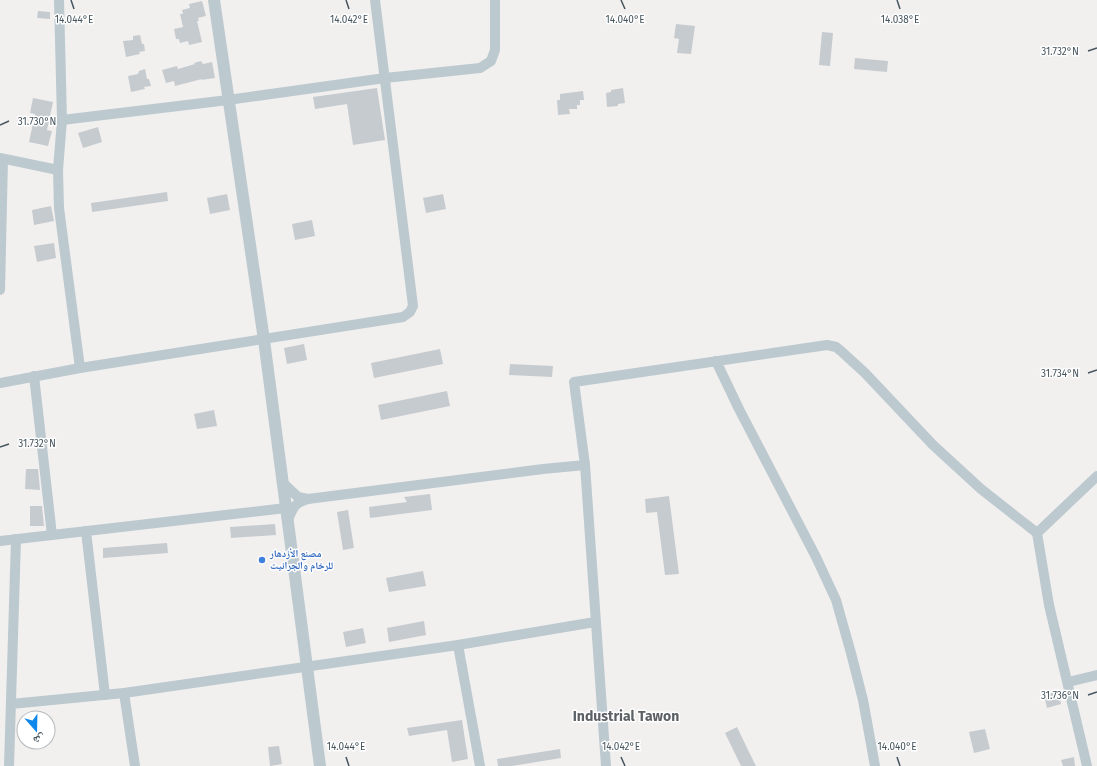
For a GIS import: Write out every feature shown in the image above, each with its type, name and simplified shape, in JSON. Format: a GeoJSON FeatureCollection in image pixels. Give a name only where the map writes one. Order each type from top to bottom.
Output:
{"type":"FeatureCollection","features":[{"type":"Feature","properties":{"kind":"street"},"geometry":{"type":"LineString","coordinates":[[59,0],[62,120],[58,170],[58,208],[80,368]]}},
{"type":"Feature","properties":{"kind":"street"},"geometry":{"type":"LineString","coordinates":[[214,0],[284,484],[287,522],[320,766]]}},
{"type":"Feature","properties":{"kind":"street"},"geometry":{"type":"LineString","coordinates":[[0,383],[80,368],[403,317],[410,312],[413,306],[375,0]]}},
{"type":"Feature","properties":{"kind":"street"},"geometry":{"type":"LineString","coordinates":[[62,120],[228,100],[385,78],[480,68],[490,61],[495,50],[495,0]]}},
{"type":"Feature","properties":{"kind":"street"},"geometry":{"type":"LineString","coordinates":[[0,290],[1,158],[58,170]]}},
{"type":"Feature","properties":{"kind":"street"},"geometry":{"type":"LineString","coordinates":[[606,766],[585,465],[574,382],[827,345],[836,347],[865,373],[933,445],[981,489],[1037,533],[1049,606],[1087,766]]}},
{"type":"Feature","properties":{"kind":"street"},"geometry":{"type":"LineString","coordinates":[[716,362],[816,557],[836,600],[852,653],[863,700],[875,766]]}},
{"type":"Feature","properties":{"kind":"street"},"geometry":{"type":"LineString","coordinates":[[34,376],[52,535]]}},
{"type":"Feature","properties":{"kind":"street"},"geometry":{"type":"LineString","coordinates":[[287,522],[293,508],[299,502],[308,499],[585,465]]}},
{"type":"Feature","properties":{"kind":"street"},"geometry":{"type":"LineString","coordinates":[[1037,533],[1097,476]]}},
{"type":"Feature","properties":{"kind":"street"},"geometry":{"type":"LineString","coordinates":[[284,484],[298,497],[308,499]]}},
{"type":"Feature","properties":{"kind":"street"},"geometry":{"type":"LineString","coordinates":[[0,541],[286,508]]}},
{"type":"Feature","properties":{"kind":"street"},"geometry":{"type":"LineString","coordinates":[[86,531],[105,695]]}},
{"type":"Feature","properties":{"kind":"street"},"geometry":{"type":"LineString","coordinates":[[8,766],[16,539]]}},
{"type":"Feature","properties":{"kind":"street"},"geometry":{"type":"LineString","coordinates":[[11,704],[124,693],[458,645],[596,622]]}},
{"type":"Feature","properties":{"kind":"street"},"geometry":{"type":"LineString","coordinates":[[458,645],[480,766]]}},
{"type":"Feature","properties":{"kind":"street"},"geometry":{"type":"LineString","coordinates":[[1068,682],[1097,675]]}},
{"type":"Feature","properties":{"kind":"street"},"geometry":{"type":"LineString","coordinates":[[124,693],[134,766]]}},
{"type":"Feature","properties":{"kind":"building"},"geometry":{"type":"Polygon","coordinates":[[[202,1],[206,16],[198,18],[199,21],[197,21],[202,42],[189,45],[188,41],[180,43],[179,39],[176,39],[174,29],[183,27],[180,14],[183,14],[182,10],[190,8],[189,4],[202,1]]]}},
{"type":"Feature","properties":{"kind":"building"},"geometry":{"type":"Polygon","coordinates":[[[38,11],[50,12],[50,19],[37,18],[38,11]]]}},
{"type":"Feature","properties":{"kind":"building"},"geometry":{"type":"Polygon","coordinates":[[[676,24],[695,26],[691,54],[677,53],[679,39],[674,38],[676,24]]]}},
{"type":"Feature","properties":{"kind":"building"},"geometry":{"type":"Polygon","coordinates":[[[822,32],[833,33],[830,66],[819,65],[822,32]]]}},
{"type":"Feature","properties":{"kind":"building"},"geometry":{"type":"Polygon","coordinates":[[[140,35],[145,51],[139,52],[140,54],[126,57],[123,41],[133,40],[133,36],[140,35]]]}},
{"type":"Feature","properties":{"kind":"building"},"geometry":{"type":"Polygon","coordinates":[[[855,58],[888,61],[887,72],[854,69],[855,58]]]}},
{"type":"Feature","properties":{"kind":"building"},"geometry":{"type":"Polygon","coordinates":[[[201,61],[203,64],[212,62],[215,78],[201,80],[202,79],[175,86],[174,81],[166,83],[162,70],[177,66],[178,69],[201,61]]]}},
{"type":"Feature","properties":{"kind":"building"},"geometry":{"type":"Polygon","coordinates":[[[145,69],[147,79],[149,79],[151,86],[131,92],[128,76],[138,74],[139,71],[145,69]]]}},
{"type":"Feature","properties":{"kind":"building"},"geometry":{"type":"Polygon","coordinates":[[[377,88],[385,140],[353,145],[347,104],[315,109],[313,97],[377,88]]]}},
{"type":"Feature","properties":{"kind":"building"},"geometry":{"type":"Polygon","coordinates":[[[623,88],[625,103],[618,104],[618,106],[607,107],[606,93],[611,92],[611,90],[623,88]]]}},
{"type":"Feature","properties":{"kind":"building"},"geometry":{"type":"Polygon","coordinates":[[[583,91],[584,100],[580,100],[580,105],[577,105],[577,109],[569,109],[570,114],[558,115],[557,100],[560,100],[560,94],[583,91]]]}},
{"type":"Feature","properties":{"kind":"building"},"geometry":{"type":"Polygon","coordinates":[[[33,98],[53,102],[47,130],[52,131],[48,146],[29,142],[35,114],[30,113],[33,98]]]}},
{"type":"Feature","properties":{"kind":"building"},"geometry":{"type":"Polygon","coordinates":[[[98,127],[102,142],[83,148],[78,133],[98,127]]]}},
{"type":"Feature","properties":{"kind":"building"},"geometry":{"type":"Polygon","coordinates":[[[167,192],[168,201],[92,212],[91,203],[167,192]]]}},
{"type":"Feature","properties":{"kind":"building"},"geometry":{"type":"Polygon","coordinates":[[[227,194],[230,210],[210,214],[207,198],[227,194]]]}},
{"type":"Feature","properties":{"kind":"building"},"geometry":{"type":"Polygon","coordinates":[[[443,194],[446,209],[426,213],[423,198],[443,194]]]}},
{"type":"Feature","properties":{"kind":"building"},"geometry":{"type":"Polygon","coordinates":[[[51,206],[54,221],[34,225],[32,210],[51,206]]]}},
{"type":"Feature","properties":{"kind":"building"},"geometry":{"type":"Polygon","coordinates":[[[312,220],[315,236],[295,240],[292,224],[312,220]]]}},
{"type":"Feature","properties":{"kind":"building"},"geometry":{"type":"Polygon","coordinates":[[[54,243],[56,258],[37,262],[34,246],[54,243]]]}},
{"type":"Feature","properties":{"kind":"building"},"geometry":{"type":"Polygon","coordinates":[[[304,344],[307,360],[287,364],[284,348],[304,344]]]}},
{"type":"Feature","properties":{"kind":"building"},"geometry":{"type":"Polygon","coordinates":[[[440,349],[443,364],[374,378],[371,363],[440,349]]]}},
{"type":"Feature","properties":{"kind":"building"},"geometry":{"type":"Polygon","coordinates":[[[510,364],[553,366],[552,377],[509,375],[510,364]]]}},
{"type":"Feature","properties":{"kind":"building"},"geometry":{"type":"Polygon","coordinates":[[[447,391],[450,406],[381,420],[378,405],[447,391]]]}},
{"type":"Feature","properties":{"kind":"building"},"geometry":{"type":"Polygon","coordinates":[[[214,410],[217,426],[197,429],[194,414],[214,410]]]}},
{"type":"Feature","properties":{"kind":"building"},"geometry":{"type":"Polygon","coordinates":[[[26,469],[38,469],[40,490],[25,489],[26,469]]]}},
{"type":"Feature","properties":{"kind":"building"},"geometry":{"type":"Polygon","coordinates":[[[430,494],[432,510],[370,518],[369,507],[407,502],[404,497],[430,494]]]}},
{"type":"Feature","properties":{"kind":"building"},"geometry":{"type":"Polygon","coordinates":[[[669,496],[679,574],[665,575],[657,512],[646,513],[645,499],[669,496]]]}},
{"type":"Feature","properties":{"kind":"building"},"geometry":{"type":"Polygon","coordinates":[[[30,506],[42,506],[44,526],[30,526],[30,506]]]}},
{"type":"Feature","properties":{"kind":"building"},"geometry":{"type":"Polygon","coordinates":[[[348,510],[354,548],[343,550],[337,512],[348,510]]]}},
{"type":"Feature","properties":{"kind":"building"},"geometry":{"type":"Polygon","coordinates":[[[275,524],[276,535],[231,538],[230,527],[275,524]]]}},
{"type":"Feature","properties":{"kind":"building"},"geometry":{"type":"Polygon","coordinates":[[[167,543],[168,553],[103,558],[103,548],[167,543]]]}},
{"type":"Feature","properties":{"kind":"building"},"geometry":{"type":"Polygon","coordinates":[[[423,571],[426,586],[389,592],[386,578],[423,571]]]}},
{"type":"Feature","properties":{"kind":"building"},"geometry":{"type":"Polygon","coordinates":[[[424,621],[426,635],[389,642],[387,628],[424,621]]]}},
{"type":"Feature","properties":{"kind":"building"},"geometry":{"type":"Polygon","coordinates":[[[363,628],[366,643],[346,647],[343,632],[363,628]]]}},
{"type":"Feature","properties":{"kind":"building"},"geometry":{"type":"Polygon","coordinates":[[[1058,691],[1061,704],[1047,708],[1044,695],[1058,691]]]}},
{"type":"Feature","properties":{"kind":"building"},"geometry":{"type":"Polygon","coordinates":[[[462,720],[468,759],[452,762],[447,730],[409,736],[407,728],[462,720]]]}},
{"type":"Feature","properties":{"kind":"building"},"geometry":{"type":"Polygon","coordinates":[[[737,727],[756,766],[741,766],[725,733],[737,727]]]}},
{"type":"Feature","properties":{"kind":"building"},"geometry":{"type":"Polygon","coordinates":[[[985,729],[990,749],[974,753],[969,732],[985,729]]]}},
{"type":"Feature","properties":{"kind":"building"},"geometry":{"type":"Polygon","coordinates":[[[279,746],[282,764],[270,766],[268,747],[279,746]]]}},
{"type":"Feature","properties":{"kind":"building"},"geometry":{"type":"Polygon","coordinates":[[[560,749],[561,758],[512,766],[498,766],[497,759],[560,749]]]}},
{"type":"Feature","properties":{"kind":"building"},"geometry":{"type":"Polygon","coordinates":[[[1074,757],[1075,766],[1063,766],[1061,760],[1074,757]]]}},
{"type":"Feature","properties":{"kind":"place","name":"مصنع الأزدهار للرخام والجرانيت"},"geometry":{"type":"Point","coordinates":[262,560]}},
{"type":"Feature","properties":{"kind":"district","name":"Industrial Tawon"},"geometry":{"type":"Point","coordinates":[626,716]}}]}
